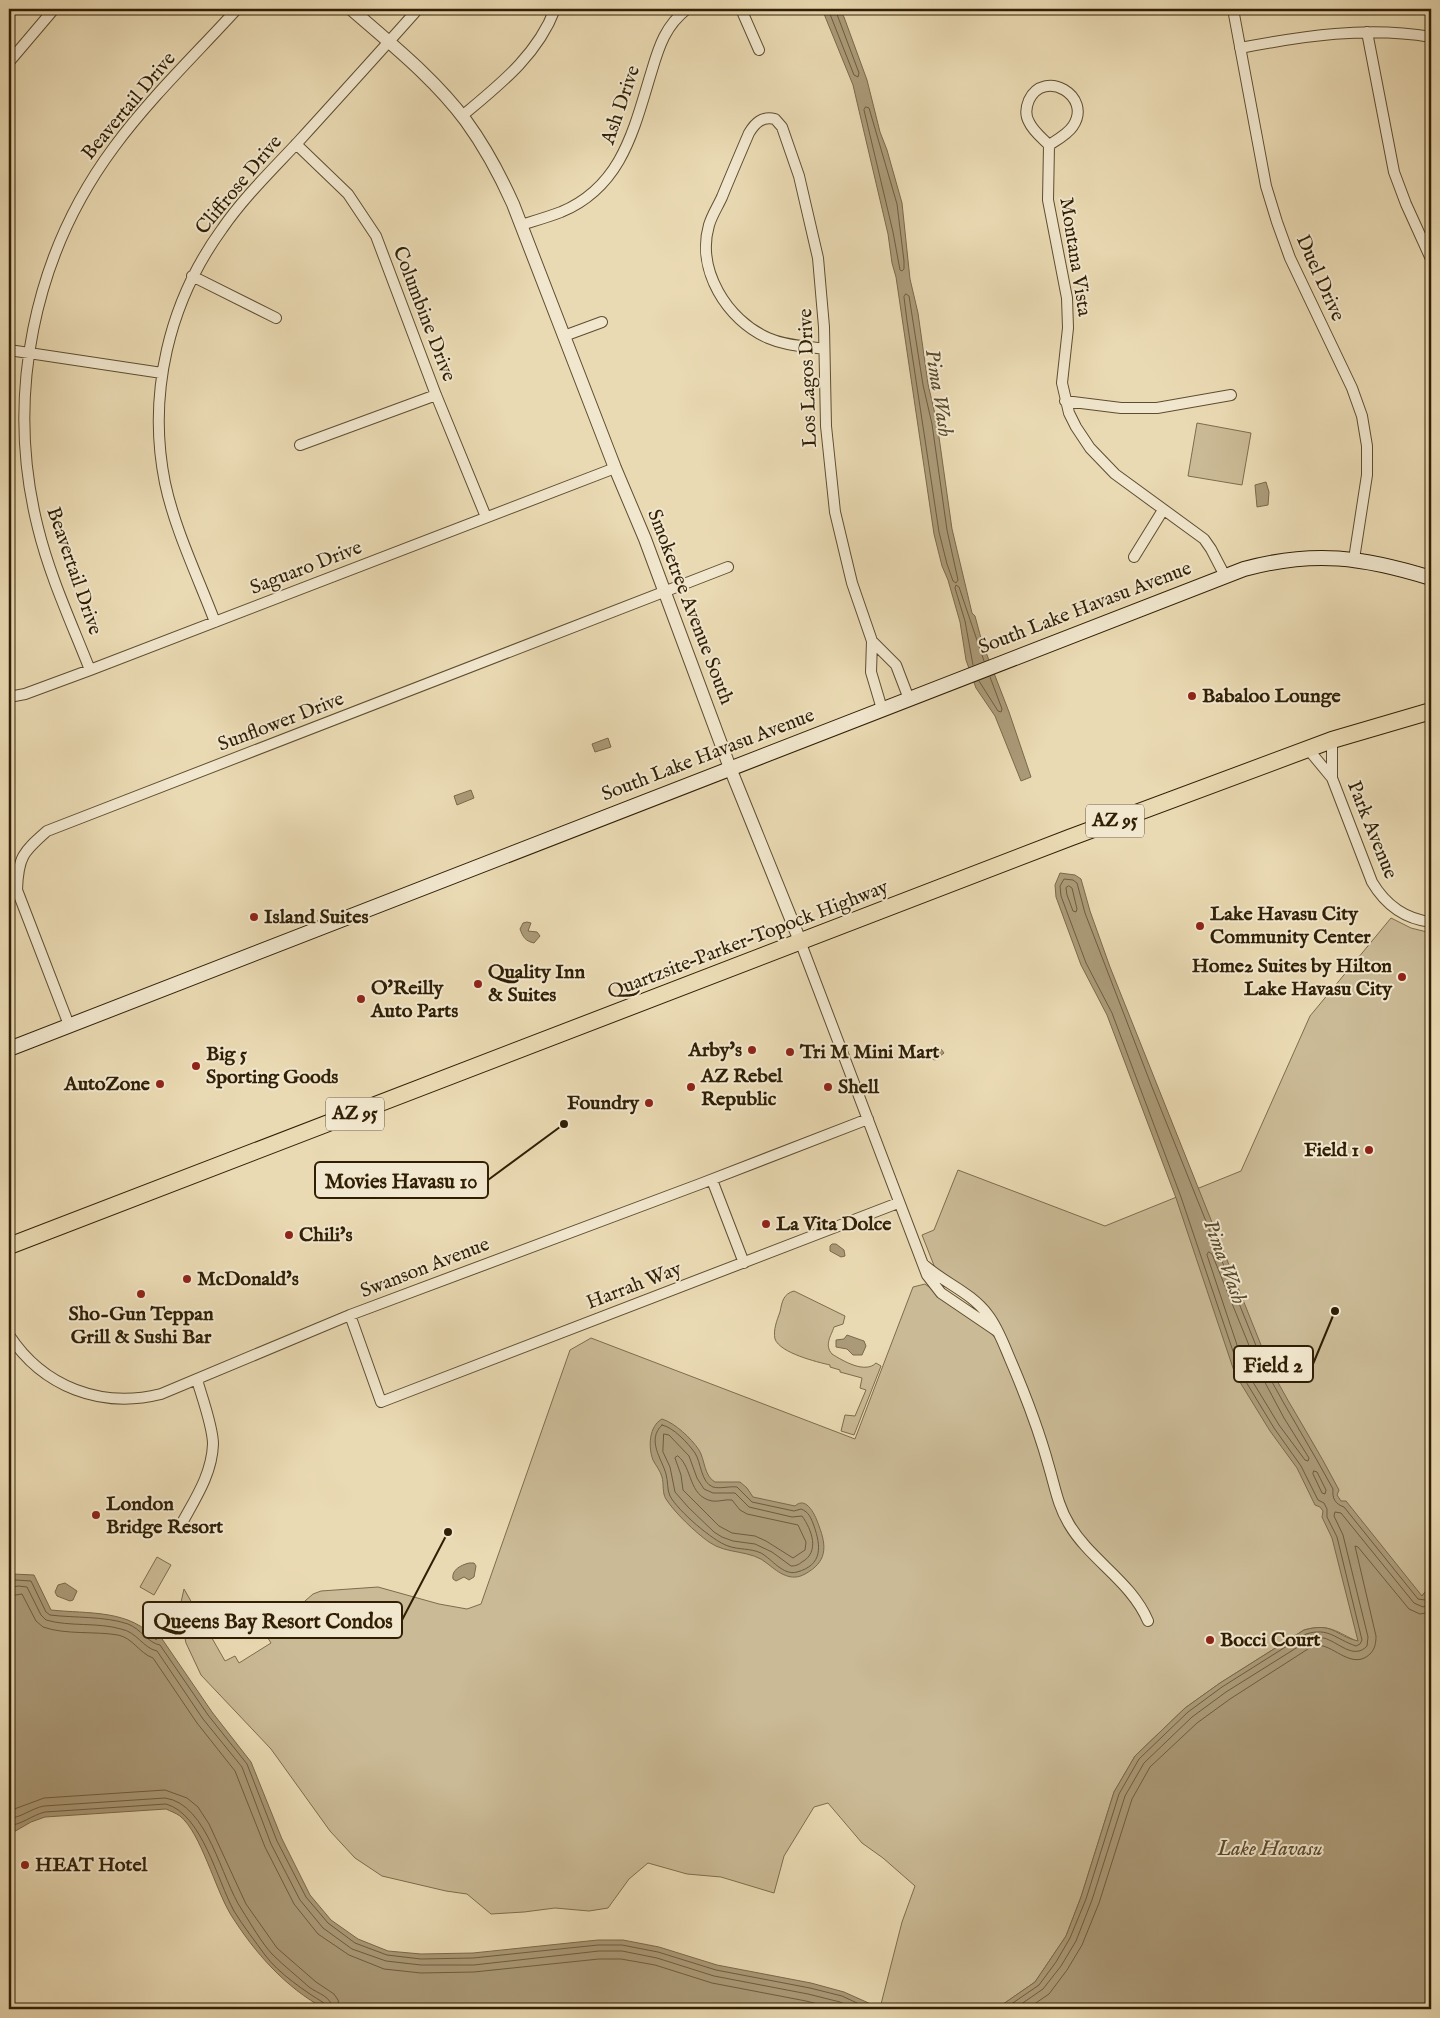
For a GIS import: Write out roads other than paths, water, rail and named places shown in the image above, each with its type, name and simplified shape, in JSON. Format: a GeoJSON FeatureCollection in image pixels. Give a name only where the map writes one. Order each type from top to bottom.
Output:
{"type":"FeatureCollection","features":[{"type":"Feature","properties":{"kind":"highway","name":"AZ 95"},"geometry":{"type":"LineString","coordinates":[[1308,749],[1332,740],[1431,711]]}},
{"type":"Feature","properties":{"kind":"highway","name":"Quartzsite–Parker–Topock Highway"},"geometry":{"type":"LineString","coordinates":[[9,1246],[701,981],[800,941],[1308,749]]}},
{"type":"Feature","properties":{"kind":"main road","name":"South Lake Havasu Avenue"},"geometry":{"type":"LineString","coordinates":[[9,1049],[997,664],[1258,565],[1310,557],[1354,559],[1398,567],[1431,578]]}},
{"type":"Feature","properties":{"kind":"street"},"geometry":{"type":"LineString","coordinates":[[9,62],[54,9]]}},
{"type":"Feature","properties":{"kind":"street","name":"Beavertail Drive"},"geometry":{"type":"LineString","coordinates":[[90,670],[48,564],[30,493],[24,420],[29,353],[37,312],[50,268],[71,217],[93,177],[137,119],[237,9]]}},
{"type":"Feature","properties":{"kind":"street","name":"Smoketree Avenue South"},"geometry":{"type":"LineString","coordinates":[[351,9],[422,72],[462,116],[484,146],[500,174],[614,468],[645,539],[730,768],[800,941],[922,1263],[931,1281],[941,1293],[997,1331]]}},
{"type":"Feature","properties":{"kind":"street","name":"Cliffrose Drive"},"geometry":{"type":"LineString","coordinates":[[216,622],[172,510],[165,484],[159,430],[162,373],[173,323],[192,276],[223,227],[418,9]]}},
{"type":"Feature","properties":{"kind":"street"},"geometry":{"type":"LineString","coordinates":[[462,116],[522,64],[540,39],[555,9]]}},
{"type":"Feature","properties":{"kind":"street","name":"Ash Drive"},"geometry":{"type":"LineString","coordinates":[[521,225],[561,212],[580,202],[614,170],[632,138],[664,36],[675,19],[687,9]]}},
{"type":"Feature","properties":{"kind":"street"},"geometry":{"type":"LineString","coordinates":[[741,9],[759,50]]}},
{"type":"Feature","properties":{"kind":"street","name":"Duel Drive"},"geometry":{"type":"LineString","coordinates":[[1233,9],[1266,186],[1277,222],[1290,258],[1352,388],[1363,424],[1367,446],[1367,475],[1354,559]]}},
{"type":"Feature","properties":{"kind":"street"},"geometry":{"type":"LineString","coordinates":[[1367,32],[1394,172],[1431,259]]}},
{"type":"Feature","properties":{"kind":"street"},"geometry":{"type":"LineString","coordinates":[[1240,48],[1309,36],[1367,32],[1431,37]]}},
{"type":"Feature","properties":{"kind":"street"},"geometry":{"type":"LineString","coordinates":[[1051,85],[1063,88],[1073,96],[1077,107],[1077,114],[1070,130],[1049,145],[1031,127],[1026,109],[1034,92],[1051,85]]}},
{"type":"Feature","properties":{"kind":"street","name":"Los Lagos Drive"},"geometry":{"type":"LineString","coordinates":[[824,349],[776,341],[746,325],[733,313],[723,299],[715,284],[710,268],[707,242],[710,224],[750,131],[761,120],[772,118],[782,127],[799,176],[811,225],[822,292],[824,349],[826,426],[835,512],[852,583],[872,641],[871,672],[882,709]]}},
{"type":"Feature","properties":{"kind":"street","name":"Columbine Drive"},"geometry":{"type":"LineString","coordinates":[[296,144],[337,182],[368,221],[382,251],[436,395],[486,517]]}},
{"type":"Feature","properties":{"kind":"street","name":"Montana Vista"},"geometry":{"type":"LineString","coordinates":[[1049,145],[1048,200],[1065,283],[1068,313],[1062,375],[1065,401],[1076,427],[1102,462],[1129,486],[1204,539],[1225,576]]}},
{"type":"Feature","properties":{"kind":"street"},"geometry":{"type":"LineString","coordinates":[[192,276],[276,318]]}},
{"type":"Feature","properties":{"kind":"street"},"geometry":{"type":"LineString","coordinates":[[564,336],[602,322]]}},
{"type":"Feature","properties":{"kind":"street"},"geometry":{"type":"LineString","coordinates":[[9,350],[162,373]]}},
{"type":"Feature","properties":{"kind":"street"},"geometry":{"type":"LineString","coordinates":[[300,445],[436,395]]}},
{"type":"Feature","properties":{"kind":"street"},"geometry":{"type":"LineString","coordinates":[[1065,401],[1121,408],[1157,408],[1231,395]]}},
{"type":"Feature","properties":{"kind":"street","name":"Saguaro Drive"},"geometry":{"type":"LineString","coordinates":[[9,697],[25,694],[90,670],[614,468]]}},
{"type":"Feature","properties":{"kind":"street"},"geometry":{"type":"LineString","coordinates":[[1134,557],[1163,510]]}},
{"type":"Feature","properties":{"kind":"street","name":"Sunflower Drive"},"geometry":{"type":"LineString","coordinates":[[69,1025],[17,890],[18,869],[26,849],[47,830],[728,568]]}},
{"type":"Feature","properties":{"kind":"street","name":"Los Lagos Drive"},"geometry":{"type":"LineString","coordinates":[[872,641],[894,662],[908,699]]}},
{"type":"Feature","properties":{"kind":"street","name":"Park Avenue"},"geometry":{"type":"LineString","coordinates":[[1332,740],[1332,778]]}},
{"type":"Feature","properties":{"kind":"street","name":"Park Avenue"},"geometry":{"type":"LineString","coordinates":[[1308,749],[1332,778],[1369,876],[1376,889],[1396,910],[1414,919],[1431,922]]}},
{"type":"Feature","properties":{"kind":"street","name":"Swanson Avenue"},"geometry":{"type":"LineString","coordinates":[[9,1335],[22,1353],[44,1373],[69,1388],[91,1396],[114,1399],[138,1398],[161,1394],[350,1315],[712,1180],[868,1119]]}},
{"type":"Feature","properties":{"kind":"street"},"geometry":{"type":"LineString","coordinates":[[712,1180],[744,1262]]}},
{"type":"Feature","properties":{"kind":"street","name":"Harrah Way"},"geometry":{"type":"LineString","coordinates":[[350,1315],[382,1402],[898,1203]]}},
{"type":"Feature","properties":{"kind":"street"},"geometry":{"type":"LineString","coordinates":[[922,1263],[968,1294],[987,1314],[997,1331],[1034,1420],[1064,1516],[1080,1540],[1133,1595],[1148,1620]]}},
{"type":"Feature","properties":{"kind":"street"},"geometry":{"type":"LineString","coordinates":[[182,1524],[205,1481],[213,1444],[197,1380]]}},
{"type":"Feature","properties":{"kind":"water"},"geometry":{"type":"Polygon","coordinates":[[[822,9],[839,9],[844,17],[867,80],[880,132],[902,203],[910,279],[918,313],[928,384],[937,423],[952,529],[972,613],[975,616],[982,642],[1031,777],[1021,781],[995,716],[976,688],[966,660],[960,622],[934,534],[888,234],[853,85],[822,9]]]}},
{"type":"Feature","properties":{"kind":"water"},"geometry":{"type":"Polygon","coordinates":[[[1266,482],[1269,492],[1268,505],[1257,507],[1255,485],[1266,482]]]}},
{"type":"Feature","properties":{"kind":"water"},"geometry":{"type":"Polygon","coordinates":[[[608,738],[611,747],[595,752],[592,744],[608,738]]]}},
{"type":"Feature","properties":{"kind":"water"},"geometry":{"type":"Polygon","coordinates":[[[471,790],[474,798],[457,805],[454,796],[471,790]]]}},
{"type":"Feature","properties":{"kind":"water","name":"Lake Havasu"},"geometry":{"type":"Polygon","coordinates":[[[1060,873],[1075,875],[1081,879],[1110,967],[1271,1370],[1331,1475],[1339,1490],[1337,1495],[1341,1501],[1346,1501],[1422,1596],[1431,1584],[1431,2009],[996,2009],[1035,1982],[1066,1936],[1081,1897],[1114,1792],[1135,1756],[1185,1708],[1220,1683],[1304,1630],[1328,1628],[1358,1641],[1332,1538],[1322,1517],[1323,1511],[1315,1505],[1297,1468],[1270,1431],[1235,1374],[1176,1198],[1107,1015],[1081,965],[1056,897],[1055,885],[1060,873]]]}},
{"type":"Feature","properties":{"kind":"water"},"geometry":{"type":"Polygon","coordinates":[[[523,923],[531,923],[528,931],[537,932],[540,936],[534,943],[525,938],[520,929],[523,923]]]}},
{"type":"Feature","properties":{"kind":"water"},"geometry":{"type":"Polygon","coordinates":[[[941,1049],[944,1053],[935,1060],[925,1055],[927,1051],[941,1049]]]}},
{"type":"Feature","properties":{"kind":"water"},"geometry":{"type":"Polygon","coordinates":[[[832,1244],[836,1244],[844,1250],[845,1256],[841,1257],[830,1251],[832,1244]]]}},
{"type":"Feature","properties":{"kind":"water"},"geometry":{"type":"Polygon","coordinates":[[[847,1335],[864,1341],[866,1346],[862,1355],[853,1355],[847,1349],[836,1347],[836,1340],[844,1339],[847,1335]]]}},
{"type":"Feature","properties":{"kind":"water"},"geometry":{"type":"Polygon","coordinates":[[[662,1419],[677,1427],[692,1441],[701,1454],[709,1476],[715,1482],[740,1482],[753,1497],[795,1506],[799,1503],[807,1505],[816,1518],[822,1534],[824,1547],[818,1564],[805,1574],[790,1577],[754,1556],[716,1546],[692,1528],[666,1499],[662,1477],[651,1455],[650,1443],[652,1432],[662,1419]]]}},
{"type":"Feature","properties":{"kind":"water"},"geometry":{"type":"Polygon","coordinates":[[[469,1563],[474,1563],[476,1566],[474,1577],[469,1580],[464,1577],[456,1581],[453,1579],[455,1571],[469,1563]]]}},
{"type":"Feature","properties":{"kind":"water"},"geometry":{"type":"Polygon","coordinates":[[[13,1574],[34,1575],[51,1610],[94,1613],[122,1618],[146,1630],[156,1640],[160,1636],[212,1712],[251,1762],[282,1839],[310,1895],[331,1920],[358,1939],[388,1951],[421,1954],[473,1953],[598,1940],[623,1940],[659,1947],[717,1965],[811,1983],[844,1992],[882,2009],[325,2009],[284,1980],[250,1943],[225,1904],[195,1835],[188,1824],[177,1814],[166,1809],[45,1817],[31,1822],[12,1833],[9,1826],[9,1580],[13,1574]]]}},
{"type":"Feature","properties":{"kind":"water"},"geometry":{"type":"Polygon","coordinates":[[[65,1583],[77,1591],[73,1600],[70,1601],[57,1596],[55,1592],[58,1585],[65,1583]]]}},
{"type":"Feature","properties":{"kind":"place","name":"Babaloo Lounge"},"geometry":{"type":"Point","coordinates":[1192,696]}},
{"type":"Feature","properties":{"kind":"place","name":"Island Suites"},"geometry":{"type":"Point","coordinates":[254,917]}},
{"type":"Feature","properties":{"kind":"place","name":"Lake Havasu City Community Center"},"geometry":{"type":"Point","coordinates":[1200,926]}},
{"type":"Feature","properties":{"kind":"place","name":"Home2 Suites by Hilton Lake Havasu City"},"geometry":{"type":"Point","coordinates":[1402,977]}},
{"type":"Feature","properties":{"kind":"place","name":"Quality Inn & Suites"},"geometry":{"type":"Point","coordinates":[478,984]}},
{"type":"Feature","properties":{"kind":"place","name":"O'Reilly Auto Parts"},"geometry":{"type":"Point","coordinates":[361,999]}},
{"type":"Feature","properties":{"kind":"place","name":"Arby's"},"geometry":{"type":"Point","coordinates":[752,1050]}},
{"type":"Feature","properties":{"kind":"place","name":"Tri M Mini Mart"},"geometry":{"type":"Point","coordinates":[790,1052]}},
{"type":"Feature","properties":{"kind":"place","name":"Big 5 Sporting Goods"},"geometry":{"type":"Point","coordinates":[196,1066]}},
{"type":"Feature","properties":{"kind":"place","name":"AutoZone"},"geometry":{"type":"Point","coordinates":[160,1084]}},
{"type":"Feature","properties":{"kind":"place","name":"AZ Rebel Republic"},"geometry":{"type":"Point","coordinates":[691,1087]}},
{"type":"Feature","properties":{"kind":"place","name":"Shell"},"geometry":{"type":"Point","coordinates":[828,1087]}},
{"type":"Feature","properties":{"kind":"place","name":"Foundry"},"geometry":{"type":"Point","coordinates":[649,1103]}},
{"type":"Feature","properties":{"kind":"place","name":"Movies Havasu 10"},"geometry":{"type":"Point","coordinates":[564,1124]}},
{"type":"Feature","properties":{"kind":"place","name":"Field 1"},"geometry":{"type":"Point","coordinates":[1369,1150]}},
{"type":"Feature","properties":{"kind":"place","name":"La Vita Dolce"},"geometry":{"type":"Point","coordinates":[766,1224]}},
{"type":"Feature","properties":{"kind":"place","name":"Chili's"},"geometry":{"type":"Point","coordinates":[289,1235]}},
{"type":"Feature","properties":{"kind":"place","name":"McDonald's"},"geometry":{"type":"Point","coordinates":[187,1279]}},
{"type":"Feature","properties":{"kind":"place","name":"Sho-Gun Teppan Grill & Sushi Bar"},"geometry":{"type":"Point","coordinates":[141,1294]}},
{"type":"Feature","properties":{"kind":"place","name":"Field 2"},"geometry":{"type":"Point","coordinates":[1335,1311]}},
{"type":"Feature","properties":{"kind":"place","name":"London Bridge Resort"},"geometry":{"type":"Point","coordinates":[96,1515]}},
{"type":"Feature","properties":{"kind":"place","name":"Queens Bay Resort Condos"},"geometry":{"type":"Point","coordinates":[448,1532]}},
{"type":"Feature","properties":{"kind":"place","name":"Bocci Court"},"geometry":{"type":"Point","coordinates":[1210,1640]}},
{"type":"Feature","properties":{"kind":"place","name":"HEAT Hotel"},"geometry":{"type":"Point","coordinates":[25,1865]}},
{"type":"Feature","properties":{"kind":"water label","name":"Pima Wash"},"geometry":{"type":"Point","coordinates":[938,393]}},
{"type":"Feature","properties":{"kind":"water label","name":"Pima Wash"},"geometry":{"type":"Point","coordinates":[1224,1262]}}]}
